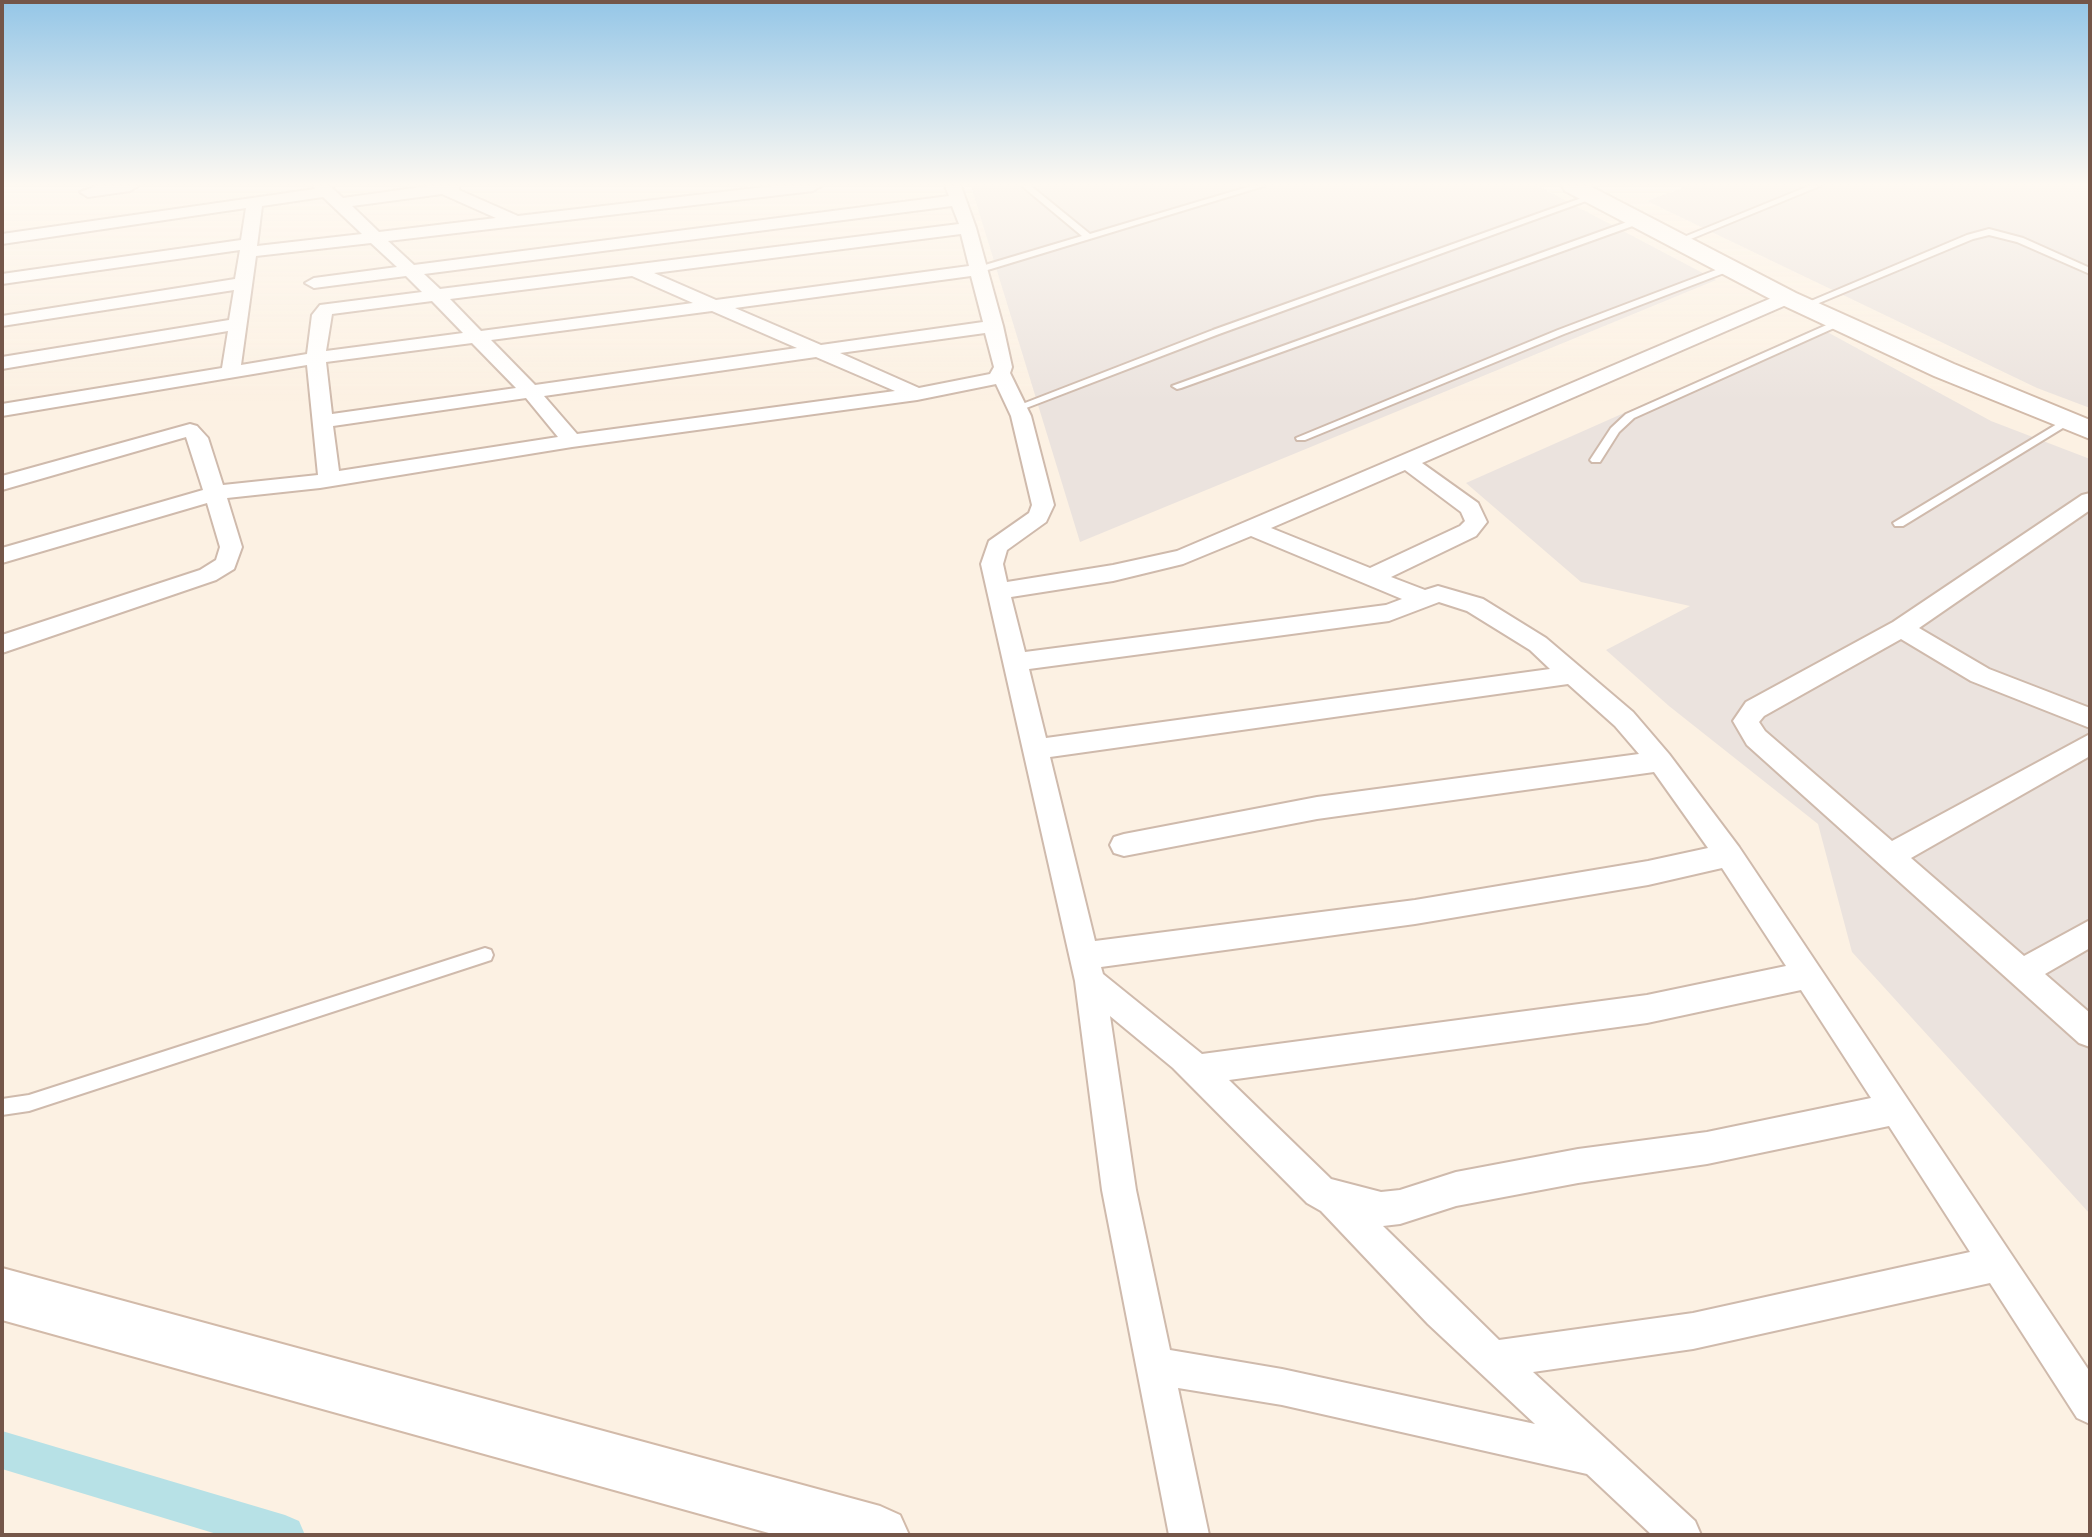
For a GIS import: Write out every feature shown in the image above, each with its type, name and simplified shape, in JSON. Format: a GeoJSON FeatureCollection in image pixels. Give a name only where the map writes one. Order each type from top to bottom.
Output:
{"type":"FeatureCollection","features":[{"type":"Feature","properties":{"kind":"main road"},"geometry":{"type":"LineString","coordinates":[[1710,258],[1795,302],[2079,425]]}},
{"type":"Feature","properties":{"kind":"main road"},"geometry":{"type":"LineString","coordinates":[[2,1294],[880,1535]]}},
{"type":"Feature","properties":{"kind":"street"},"geometry":{"type":"LineString","coordinates":[[2,279],[171,258]]}},
{"type":"Feature","properties":{"kind":"street"},"geometry":{"type":"LineString","coordinates":[[231,372],[247,258]]}},
{"type":"Feature","properties":{"kind":"street"},"geometry":{"type":"LineString","coordinates":[[397,258],[530,391],[572,441]]}},
{"type":"Feature","properties":{"kind":"street"},"geometry":{"type":"LineString","coordinates":[[314,283],[512,258]]}},
{"type":"Feature","properties":{"kind":"street"},"geometry":{"type":"LineString","coordinates":[[609,258],[917,394]]}},
{"type":"Feature","properties":{"kind":"street"},"geometry":{"type":"LineString","coordinates":[[329,479],[316,358],[321,315],[326,309],[740,258]]}},
{"type":"Feature","properties":{"kind":"street"},"geometry":{"type":"LineString","coordinates":[[975,258],[994,326],[1003,367],[1001,374],[1017,408],[1043,505],[1038,517],[997,546],[992,564],[1087,968],[1119,1190],[1189,1535]]}},
{"type":"Feature","properties":{"kind":"street"},"geometry":{"type":"LineString","coordinates":[[2,410],[316,358],[978,270]]}},
{"type":"Feature","properties":{"kind":"street"},"geometry":{"type":"LineString","coordinates":[[2,321],[243,283]]}},
{"type":"Feature","properties":{"kind":"street"},"geometry":{"type":"LineString","coordinates":[[998,591],[1157,565],[1795,302]]}},
{"type":"Feature","properties":{"kind":"street"},"geometry":{"type":"LineString","coordinates":[[2,363],[238,324]]}},
{"type":"Feature","properties":{"kind":"street"},"geometry":{"type":"LineString","coordinates":[[324,421],[994,326]]}},
{"type":"Feature","properties":{"kind":"street"},"geometry":{"type":"LineString","coordinates":[[2,556],[216,493],[917,394],[989,381],[1001,374]]}},
{"type":"Feature","properties":{"kind":"street"},"geometry":{"type":"LineString","coordinates":[[2,483],[190,430],[198,438],[231,547],[231,556],[216,571],[2,644]]}},
{"type":"Feature","properties":{"kind":"street"},"geometry":{"type":"LineString","coordinates":[[1371,577],[1468,531],[1476,522],[1475,515],[1464,502],[1406,461]]}},
{"type":"Feature","properties":{"kind":"street"},"geometry":{"type":"LineString","coordinates":[[2090,500],[1901,628],[1755,709],[1746,721],[1756,738],[2090,1033]]}},
{"type":"Feature","properties":{"kind":"street"},"geometry":{"type":"LineString","coordinates":[[1251,528],[1424,599]]}},
{"type":"Feature","properties":{"kind":"street"},"geometry":{"type":"LineString","coordinates":[[1016,662],[1389,613],[1438,594],[1475,605],[1538,644],[1624,719],[1660,761],[1729,855],[2090,1405]]}},
{"type":"Feature","properties":{"kind":"street"},"geometry":{"type":"LineString","coordinates":[[1901,628],[1980,675],[2090,718]]}},
{"type":"Feature","properties":{"kind":"street"},"geometry":{"type":"LineString","coordinates":[[1036,749],[1576,674]]}},
{"type":"Feature","properties":{"kind":"street"},"geometry":{"type":"LineString","coordinates":[[1891,855],[2090,744]]}},
{"type":"Feature","properties":{"kind":"street"},"geometry":{"type":"LineString","coordinates":[[1124,845],[1317,808],[1660,761]]}},
{"type":"Feature","properties":{"kind":"street"},"geometry":{"type":"LineString","coordinates":[[1087,968],[1648,873],[1729,855]]}},
{"type":"Feature","properties":{"kind":"street"},"geometry":{"type":"LineString","coordinates":[[2022,972],[2090,933]]}},
{"type":"Feature","properties":{"kind":"street"},"geometry":{"type":"LineString","coordinates":[[1087,968],[1319,1191],[1333,1199],[1441,1311],[1681,1535]]}},
{"type":"Feature","properties":{"kind":"street"},"geometry":{"type":"LineString","coordinates":[[1196,1070],[1647,1009],[1808,975]]}},
{"type":"Feature","properties":{"kind":"street"},"geometry":{"type":"LineString","coordinates":[[1333,1199],[1381,1209],[1400,1207],[1456,1189],[1578,1166],[1707,1148],[1895,1109]]}},
{"type":"Feature","properties":{"kind":"street"},"geometry":{"type":"LineString","coordinates":[[1492,1359],[1693,1331],[1997,1264]]}},
{"type":"Feature","properties":{"kind":"street"},"geometry":{"type":"LineString","coordinates":[[1155,1366],[1282,1387],[1596,1456]]}},
{"type":"Feature","properties":{"kind":"lane"},"geometry":{"type":"LineString","coordinates":[[978,270],[1019,258]]}},
{"type":"Feature","properties":{"kind":"lane"},"geometry":{"type":"LineString","coordinates":[[1017,408],[1411,258]]}},
{"type":"Feature","properties":{"kind":"lane"},"geometry":{"type":"LineString","coordinates":[[1177,386],[1535,258]]}},
{"type":"Feature","properties":{"kind":"lane"},"geometry":{"type":"LineString","coordinates":[[1795,302],[1916,258]]}},
{"type":"Feature","properties":{"kind":"lane"},"geometry":{"type":"LineString","coordinates":[[2058,258],[2089,271]]}},
{"type":"Feature","properties":{"kind":"lane"},"geometry":{"type":"LineString","coordinates":[[1301,438],[1561,332],[1729,268]]}},
{"type":"Feature","properties":{"kind":"lane"},"geometry":{"type":"LineString","coordinates":[[1596,460],[1615,430],[1630,416],[1840,322]]}},
{"type":"Feature","properties":{"kind":"lane"},"geometry":{"type":"LineString","coordinates":[[1899,523],[2079,425]]}},
{"type":"Feature","properties":{"kind":"lane"},"geometry":{"type":"LineString","coordinates":[[2,1107],[29,1103],[485,955]]}},
{"type":"Feature","properties":{"kind":"shaded area"},"geometry":{"type":"Polygon","coordinates":[[[993,258],[1674,258],[1716,280],[1080,542],[993,258]]]}},
{"type":"Feature","properties":{"kind":"shaded area"},"geometry":{"type":"Polygon","coordinates":[[[1765,258],[2090,258],[2090,408],[2037,388],[1765,258]]]}},
{"type":"Feature","properties":{"kind":"shaded area"},"geometry":{"type":"Polygon","coordinates":[[[1818,327],[1991,421],[2090,459],[2090,1214],[1852,952],[1818,824],[1669,706],[1606,650],[1690,606],[1581,582],[1466,483],[1818,327]]]}},
{"type":"Feature","properties":{"kind":"waterway"},"geometry":{"type":"LineString","coordinates":[[2,1450],[285,1535]]}}]}
